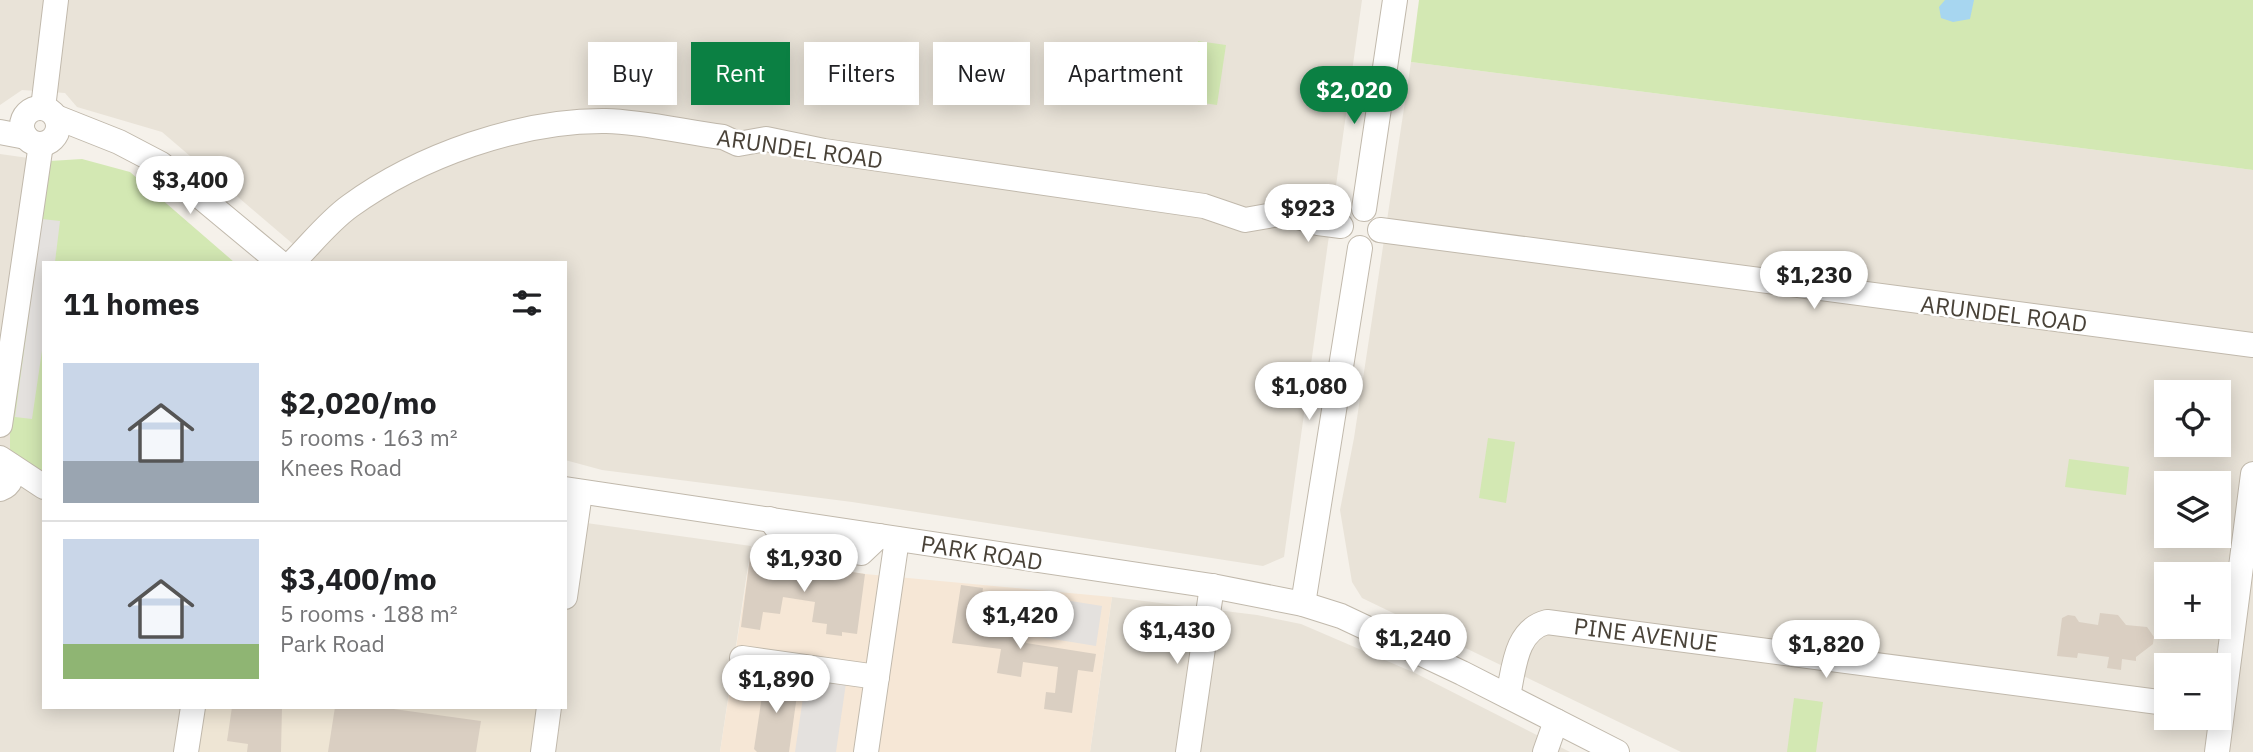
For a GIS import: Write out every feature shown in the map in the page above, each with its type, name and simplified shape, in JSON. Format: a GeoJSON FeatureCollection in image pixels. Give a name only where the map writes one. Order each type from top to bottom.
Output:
{"type":"FeatureCollection","features":[{"type":"Feature","properties":{"kind":"street"},"geometry":{"type":"LineString","coordinates":[[42,488],[5,471],[2,418],[56,0]]}},
{"type":"Feature","properties":{"kind":"street"},"geometry":{"type":"LineString","coordinates":[[1364,209],[1395,0]]}},
{"type":"Feature","properties":{"kind":"street"},"geometry":{"type":"LineString","coordinates":[[0,119],[105,137],[161,164],[278,261]]}},
{"type":"Feature","properties":{"kind":"street","name":"ARUNDEL ROAD"},"geometry":{"type":"LineString","coordinates":[[294,261],[349,206],[433,158],[537,127],[577,122],[608,121],[723,136],[738,144],[766,139],[851,155],[1204,206],[1245,220],[1285,213],[1318,223],[1341,226]]}},
{"type":"Feature","properties":{"kind":"street"},"geometry":{"type":"LineString","coordinates":[[0,132],[41,126]]}},
{"type":"Feature","properties":{"kind":"street"},"geometry":{"type":"LineString","coordinates":[[1364,209],[1374,214],[1380,230],[1371,244],[1360,247],[1344,238],[1341,226],[1352,211],[1364,209]]}},
{"type":"Feature","properties":{"kind":"street","name":"ARUNDEL ROAD"},"geometry":{"type":"LineString","coordinates":[[1380,230],[2253,345]]}},
{"type":"Feature","properties":{"kind":"street"},"geometry":{"type":"LineString","coordinates":[[1303,604],[1360,247]]}},
{"type":"Feature","properties":{"kind":"street"},"geometry":{"type":"LineString","coordinates":[[2229,653],[2253,474]]}},
{"type":"Feature","properties":{"kind":"street"},"geometry":{"type":"LineString","coordinates":[[567,570],[573,491]]}},
{"type":"Feature","properties":{"kind":"street","name":"PARK ROAD"},"geometry":{"type":"LineString","coordinates":[[573,491],[1212,586],[1303,604],[1379,633],[1617,752]]}},
{"type":"Feature","properties":{"kind":"street"},"geometry":{"type":"LineString","coordinates":[[866,752],[877,677],[888,537]]}},
{"type":"Feature","properties":{"kind":"street"},"geometry":{"type":"LineString","coordinates":[[1188,752],[1212,586]]}},
{"type":"Feature","properties":{"kind":"street","name":"PINE AVENUE"},"geometry":{"type":"LineString","coordinates":[[1508,696],[1522,640],[1532,627],[1547,622],[2154,701]]}},
{"type":"Feature","properties":{"kind":"street"},"geometry":{"type":"LineString","coordinates":[[742,658],[877,677]]}},
{"type":"Feature","properties":{"kind":"street"},"geometry":{"type":"LineString","coordinates":[[186,752],[193,709]]}},
{"type":"Feature","properties":{"kind":"street"},"geometry":{"type":"LineString","coordinates":[[543,752],[549,709]]}},
{"type":"Feature","properties":{"kind":"street"},"geometry":{"type":"LineString","coordinates":[[1545,752],[1556,721]]}},
{"type":"Feature","properties":{"kind":"street"},"geometry":{"type":"LineString","coordinates":[[2217,752],[2219,730]]}},
{"type":"Feature","properties":{"kind":"shaded area"},"geometry":{"type":"Polygon","coordinates":[[[0,0],[1362,0],[1284,557],[1263,566],[852,502],[602,470],[567,461],[567,261],[313,261],[162,132],[77,107],[65,93],[22,90],[0,105],[0,0]]]}},
{"type":"Feature","properties":{"kind":"shaded area"},"geometry":{"type":"Polygon","coordinates":[[[1411,62],[2253,170],[2253,752],[1681,752],[1362,598],[1352,582],[1340,510],[1354,438],[1411,62]]]}},
{"type":"Feature","properties":{"kind":"shaded area"},"geometry":{"type":"Polygon","coordinates":[[[0,154],[50,161],[10,433],[42,475],[42,709],[567,709],[567,520],[751,546],[720,752],[0,752],[0,154]]]}},
{"type":"Feature","properties":{"kind":"shaded area"},"geometry":{"type":"Polygon","coordinates":[[[42,219],[60,221],[55,261],[42,261],[42,351],[32,419],[15,417],[42,219]]]}},
{"type":"Feature","properties":{"kind":"shaded area"},"geometry":{"type":"Polygon","coordinates":[[[750,557],[865,574],[1112,597],[1090,752],[720,752],[750,557]]]}},
{"type":"Feature","properties":{"kind":"shaded area"},"geometry":{"type":"Polygon","coordinates":[[[1015,592],[1102,606],[1096,646],[1010,632],[1015,592]]]}},
{"type":"Feature","properties":{"kind":"shaded area"},"geometry":{"type":"Polygon","coordinates":[[[1112,597],[1257,615],[1301,624],[1415,673],[1570,752],[1090,752],[1112,597]]]}},
{"type":"Feature","properties":{"kind":"shaded area"},"geometry":{"type":"Polygon","coordinates":[[[806,677],[846,683],[836,752],[795,752],[806,677]]]}},
{"type":"Feature","properties":{"kind":"shaded area"},"geometry":{"type":"Polygon","coordinates":[[[203,709],[540,709],[533,752],[196,752],[203,709]]]}},
{"type":"Feature","properties":{"kind":"green space"},"geometry":{"type":"Polygon","coordinates":[[[1419,0],[2253,0],[2253,170],[1411,62],[1419,0]]]}},
{"type":"Feature","properties":{"kind":"green space"},"geometry":{"type":"Polygon","coordinates":[[[1207,42],[1226,45],[1217,105],[1207,104],[1207,42]]]}},
{"type":"Feature","properties":{"kind":"green space"},"geometry":{"type":"Polygon","coordinates":[[[82,159],[130,172],[233,261],[42,261],[42,477],[10,453],[10,433],[50,161],[82,159]]]}},
{"type":"Feature","properties":{"kind":"green space"},"geometry":{"type":"Polygon","coordinates":[[[1488,438],[1515,442],[1506,503],[1479,498],[1488,438]]]}},
{"type":"Feature","properties":{"kind":"green space"},"geometry":{"type":"Polygon","coordinates":[[[2069,459],[2129,467],[2126,495],[2065,487],[2069,459]]]}},
{"type":"Feature","properties":{"kind":"green space"},"geometry":{"type":"Polygon","coordinates":[[[1794,698],[1823,702],[1816,752],[1787,752],[1794,698]]]}},
{"type":"Feature","properties":{"kind":"water"},"geometry":{"type":"Polygon","coordinates":[[[1945,0],[1974,0],[1970,19],[1953,22],[1941,18],[1939,7],[1945,0]]]}},
{"type":"Feature","properties":{"kind":"building"},"geometry":{"type":"Polygon","coordinates":[[[750,557],[865,574],[857,634],[826,634],[827,624],[812,622],[815,602],[783,597],[780,614],[763,612],[760,630],[741,627],[750,557]]]}},
{"type":"Feature","properties":{"kind":"building"},"geometry":{"type":"Polygon","coordinates":[[[961,585],[983,588],[978,621],[1002,624],[1001,633],[1027,637],[1026,643],[1096,654],[1093,672],[1078,670],[1072,713],[1044,709],[1046,692],[1055,693],[1058,667],[1023,662],[1021,677],[997,673],[1001,649],[952,643],[961,585]]]}},
{"type":"Feature","properties":{"kind":"building"},"geometry":{"type":"Polygon","coordinates":[[[2100,613],[2118,615],[2126,625],[2147,627],[2154,637],[2153,644],[2136,657],[2136,661],[2122,659],[2121,670],[2107,668],[2109,657],[2078,653],[2077,658],[2057,656],[2062,618],[2075,616],[2079,622],[2098,625],[2100,613]]]}},
{"type":"Feature","properties":{"kind":"building"},"geometry":{"type":"Polygon","coordinates":[[[765,676],[799,681],[789,752],[757,752],[754,749],[765,676]]]}},
{"type":"Feature","properties":{"kind":"building"},"geometry":{"type":"Polygon","coordinates":[[[232,709],[282,709],[281,752],[247,752],[248,744],[227,741],[232,709]]]}},
{"type":"Feature","properties":{"kind":"building"},"geometry":{"type":"Polygon","coordinates":[[[335,709],[394,709],[481,721],[476,752],[328,752],[335,709]]]}}]}
